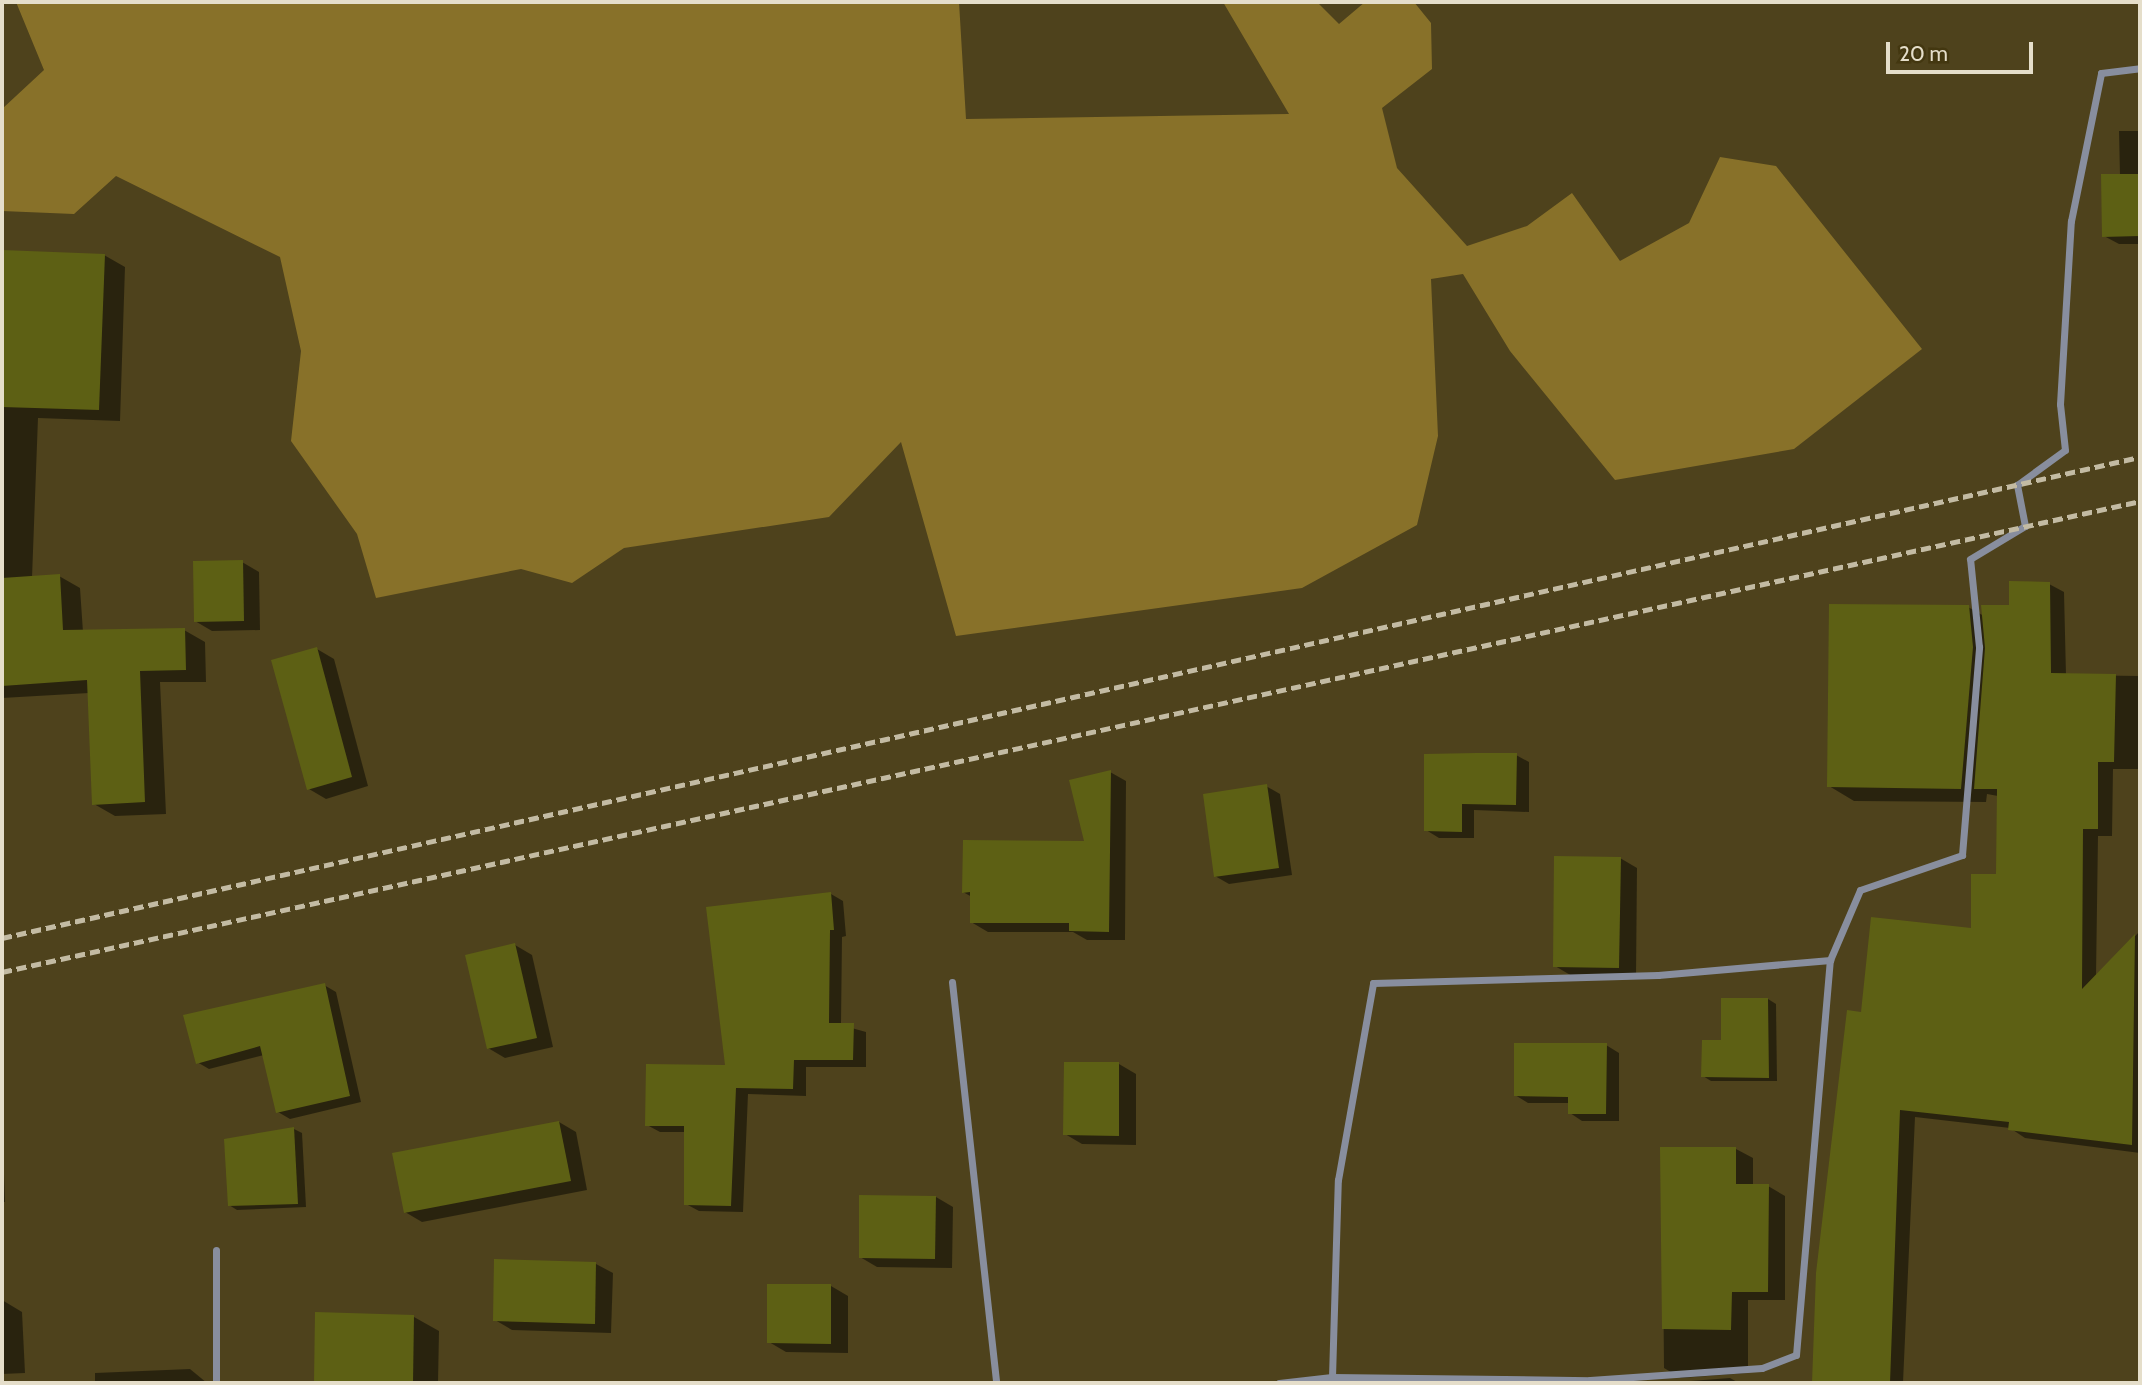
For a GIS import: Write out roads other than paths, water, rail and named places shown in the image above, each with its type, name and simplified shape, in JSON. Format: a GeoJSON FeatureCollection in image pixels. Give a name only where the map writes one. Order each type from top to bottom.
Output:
{"type":"FeatureCollection","features":[{"type":"Feature","properties":{"kind":"street"},"geometry":{"type":"LineString","coordinates":[[1279,1383],[1332,1377],[1590,1380],[1762,1368],[1796,1355],[1829,960],[1860,890],[1962,855],[1979,648],[1970,559],[2025,526],[2017,485],[2065,450],[2060,404],[2074,207],[2101,73],[2140,68]]}},
{"type":"Feature","properties":{"kind":"street"},"geometry":{"type":"LineString","coordinates":[[1332,1377],[1338,1180],[1373,983],[1658,975],[1829,960]]}},
{"type":"Feature","properties":{"kind":"street"},"geometry":{"type":"LineString","coordinates":[[952,982],[996,1383]]}},
{"type":"Feature","properties":{"kind":"street"},"geometry":{"type":"LineString","coordinates":[[216,1250],[216,1383]]}},
{"type":"Feature","properties":{"kind":"railway"},"geometry":{"type":"LineString","coordinates":[[2,938],[2140,457]]}},
{"type":"Feature","properties":{"kind":"railway"},"geometry":{"type":"LineString","coordinates":[[2,972],[2140,501]]}}]}
